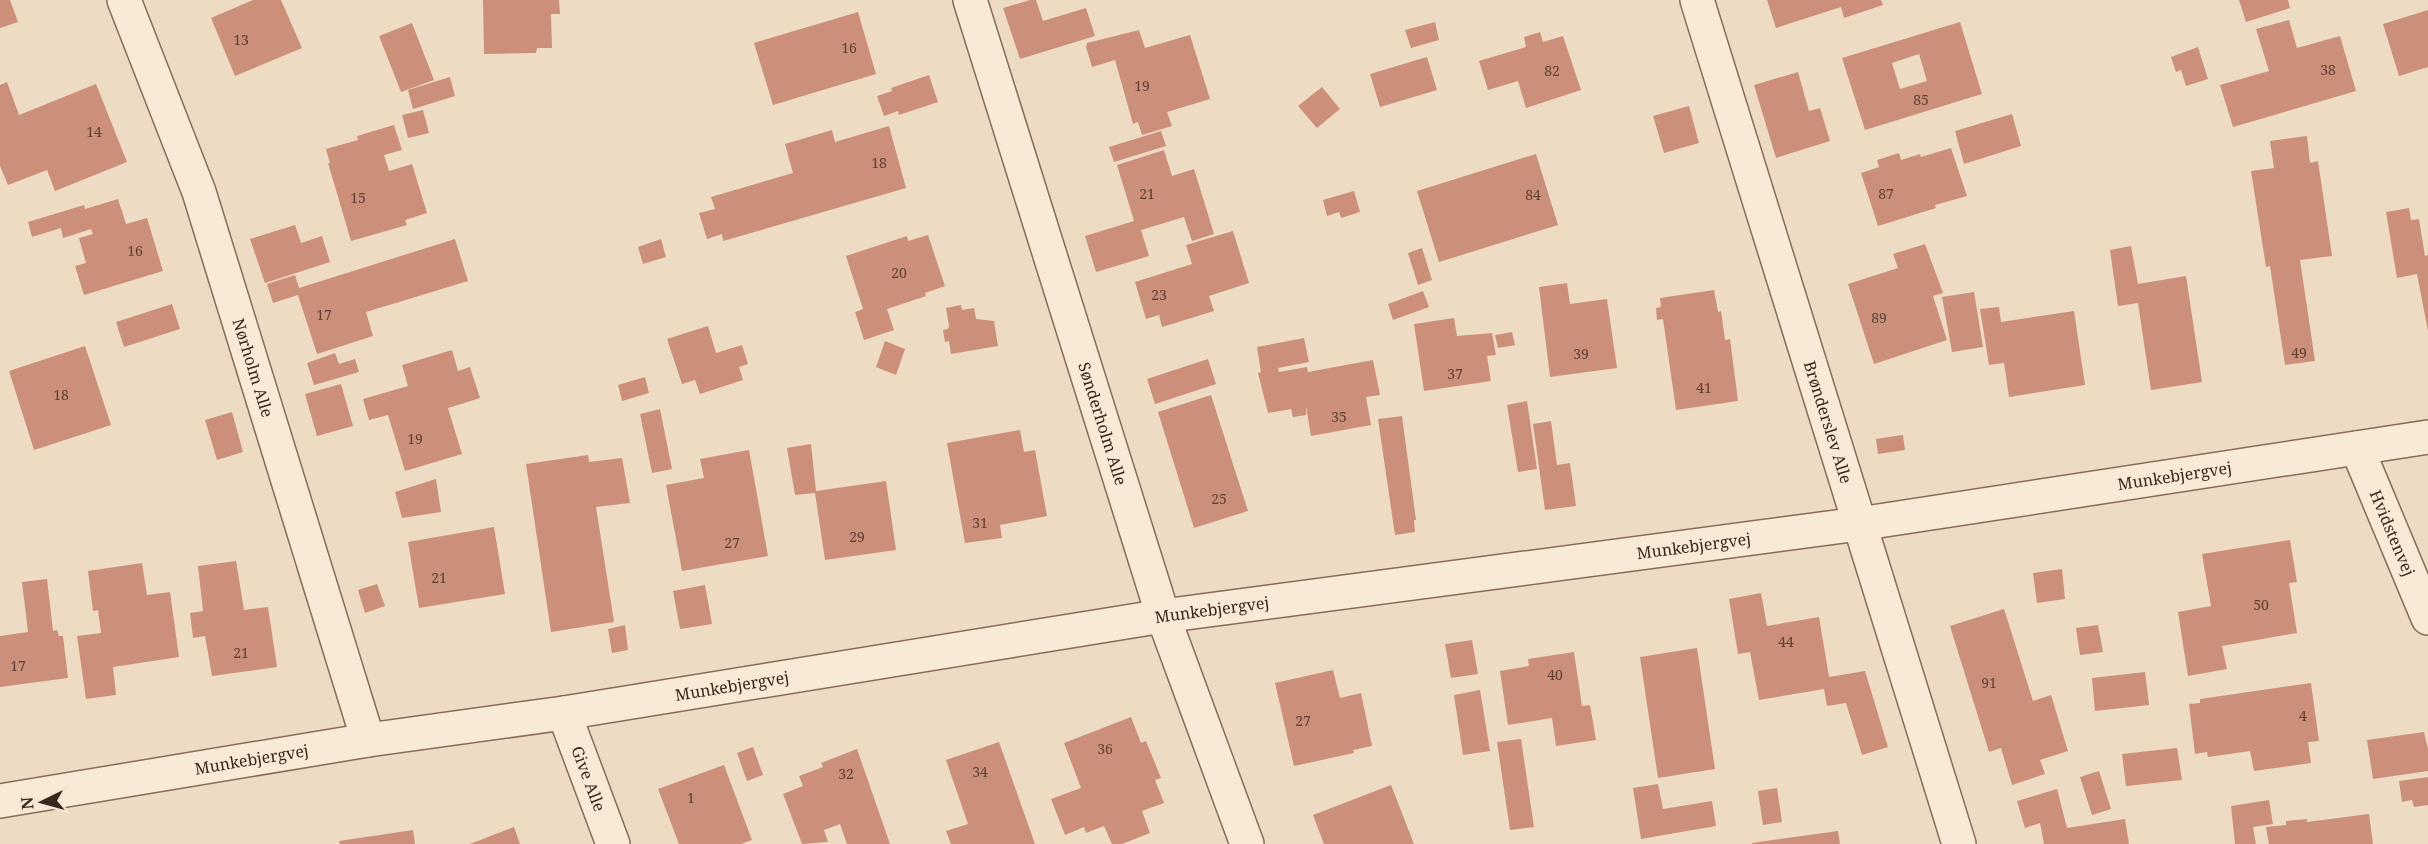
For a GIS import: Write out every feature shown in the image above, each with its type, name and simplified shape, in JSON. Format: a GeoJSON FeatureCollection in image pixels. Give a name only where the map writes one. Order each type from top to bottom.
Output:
{"type":"FeatureCollection","features":[{"type":"Feature","properties":{"kind":"street","name":"Nørholm Alle"},"geometry":{"type":"LineString","coordinates":[[123,0],[199,192],[369,740]]}},
{"type":"Feature","properties":{"kind":"street","name":"Sønderholm Alle"},"geometry":{"type":"LineString","coordinates":[[970,0],[1163,616],[1247,844]]}},
{"type":"Feature","properties":{"kind":"street","name":"Brønderslev Alle"},"geometry":{"type":"LineString","coordinates":[[1697,0],[1959,844]]}},
{"type":"Feature","properties":{"kind":"street","name":"Munkebjergvej"},"geometry":{"type":"LineString","coordinates":[[0,801],[369,740],[564,713],[1163,616],[1859,524],[2428,437]]}},
{"type":"Feature","properties":{"kind":"street","name":"Hvidstenvej"},"geometry":{"type":"LineString","coordinates":[[2357,448],[2428,618]]}},
{"type":"Feature","properties":{"kind":"street","name":"Give Alle"},"geometry":{"type":"LineString","coordinates":[[564,713],[613,844]]}},
{"type":"Feature","properties":{"kind":"building"},"geometry":{"type":"Polygon","coordinates":[[[0,0],[10,0],[18,22],[0,28],[0,0]]]}},
{"type":"Feature","properties":{"kind":"building"},"geometry":{"type":"Polygon","coordinates":[[[253,0],[281,0],[302,48],[235,76],[211,18],[253,0]]]}},
{"type":"Feature","properties":{"kind":"building"},"geometry":{"type":"Polygon","coordinates":[[[483,0],[559,0],[560,14],[551,14],[552,48],[537,48],[536,53],[484,54],[483,0]]]}},
{"type":"Feature","properties":{"kind":"building"},"geometry":{"type":"Polygon","coordinates":[[[1036,0],[1043,21],[1086,8],[1095,36],[1020,59],[1003,8],[1036,0]]]}},
{"type":"Feature","properties":{"kind":"building"},"geometry":{"type":"Polygon","coordinates":[[[1767,0],[1881,0],[1883,5],[1844,18],[1841,7],[1776,28],[1767,0]]]}},
{"type":"Feature","properties":{"kind":"building"},"geometry":{"type":"Polygon","coordinates":[[[2239,0],[2288,0],[2290,8],[2246,22],[2239,0]]]}},
{"type":"Feature","properties":{"kind":"building"},"geometry":{"type":"Polygon","coordinates":[[[2428,10],[2428,67],[2399,76],[2383,24],[2428,10]]]}},
{"type":"Feature","properties":{"kind":"building"},"geometry":{"type":"Polygon","coordinates":[[[858,12],[876,74],[773,105],[754,43],[858,12]]]}},
{"type":"Feature","properties":{"kind":"building"},"geometry":{"type":"Polygon","coordinates":[[[2289,20],[2297,48],[2340,36],[2356,91],[2233,127],[2220,85],[2269,71],[2256,29],[2289,20]]]}},
{"type":"Feature","properties":{"kind":"building"},"geometry":{"type":"Polygon","coordinates":[[[1435,22],[1439,40],[1411,48],[1405,30],[1435,22]]]}},
{"type":"Feature","properties":{"kind":"building"},"geometry":{"type":"Polygon","coordinates":[[[1960,22],[1982,94],[1865,130],[1842,58],[1960,22]],[[1919,54],[1892,63],[1900,89],[1927,81],[1919,54]]]}},
{"type":"Feature","properties":{"kind":"building"},"geometry":{"type":"Polygon","coordinates":[[[412,23],[434,80],[401,92],[379,36],[412,23]]]}},
{"type":"Feature","properties":{"kind":"building"},"geometry":{"type":"Polygon","coordinates":[[[1139,30],[1145,48],[1190,35],[1210,99],[1167,112],[1172,126],[1142,135],[1138,122],[1133,124],[1115,60],[1092,67],[1086,47],[1087,43],[1139,30]]]}},
{"type":"Feature","properties":{"kind":"building"},"geometry":{"type":"Polygon","coordinates":[[[1540,32],[1543,42],[1563,36],[1581,90],[1526,108],[1518,81],[1488,90],[1479,61],[1526,47],[1524,37],[1540,32]]]}},
{"type":"Feature","properties":{"kind":"building"},"geometry":{"type":"Polygon","coordinates":[[[2198,47],[2208,79],[2186,86],[2181,70],[2176,72],[2171,57],[2198,47]]]}},
{"type":"Feature","properties":{"kind":"building"},"geometry":{"type":"Polygon","coordinates":[[[1427,57],[1437,90],[1380,107],[1370,74],[1427,57]]]}},
{"type":"Feature","properties":{"kind":"building"},"geometry":{"type":"Polygon","coordinates":[[[1798,72],[1809,111],[1820,108],[1830,141],[1776,158],[1754,85],[1798,72]]]}},
{"type":"Feature","properties":{"kind":"building"},"geometry":{"type":"Polygon","coordinates":[[[929,75],[938,102],[899,115],[898,111],[884,116],[877,96],[892,91],[891,88],[929,75]]]}},
{"type":"Feature","properties":{"kind":"building"},"geometry":{"type":"Polygon","coordinates":[[[450,77],[455,96],[413,109],[408,90],[450,77]]]}},
{"type":"Feature","properties":{"kind":"building"},"geometry":{"type":"Polygon","coordinates":[[[7,82],[19,115],[96,84],[127,162],[55,191],[47,170],[8,185],[0,166],[0,85],[7,82]]]}},
{"type":"Feature","properties":{"kind":"building"},"geometry":{"type":"Polygon","coordinates":[[[1322,87],[1340,109],[1317,128],[1298,106],[1322,87]]]}},
{"type":"Feature","properties":{"kind":"building"},"geometry":{"type":"Polygon","coordinates":[[[1689,106],[1699,143],[1664,153],[1653,116],[1689,106]]]}},
{"type":"Feature","properties":{"kind":"building"},"geometry":{"type":"Polygon","coordinates":[[[423,110],[429,133],[408,138],[402,115],[423,110]]]}},
{"type":"Feature","properties":{"kind":"building"},"geometry":{"type":"Polygon","coordinates":[[[2012,114],[2021,146],[1964,164],[1955,131],[2012,114]]]}},
{"type":"Feature","properties":{"kind":"building"},"geometry":{"type":"Polygon","coordinates":[[[394,125],[402,150],[384,155],[389,171],[412,164],[427,213],[405,220],[407,225],[351,241],[326,149],[358,140],[357,136],[394,125]]]}},
{"type":"Feature","properties":{"kind":"building"},"geometry":{"type":"Polygon","coordinates":[[[889,126],[906,188],[723,241],[722,234],[707,239],[699,213],[715,209],[711,197],[793,173],[785,144],[832,130],[835,142],[889,126]]]}},
{"type":"Feature","properties":{"kind":"building"},"geometry":{"type":"Polygon","coordinates":[[[1161,131],[1166,146],[1114,162],[1109,147],[1161,131]]]}},
{"type":"Feature","properties":{"kind":"building"},"geometry":{"type":"Polygon","coordinates":[[[2307,136],[2310,163],[2318,161],[2332,256],[2300,260],[2315,361],[2285,365],[2270,266],[2266,267],[2251,171],[2274,168],[2270,141],[2307,136]]]}},
{"type":"Feature","properties":{"kind":"building"},"geometry":{"type":"Polygon","coordinates":[[[1951,148],[1967,196],[1878,226],[1861,173],[1879,167],[1877,160],[1899,153],[1901,160],[1951,148]]]}},
{"type":"Feature","properties":{"kind":"building"},"geometry":{"type":"Polygon","coordinates":[[[1164,150],[1172,176],[1194,169],[1214,234],[1192,241],[1184,217],[1141,230],[1149,256],[1096,272],[1085,236],[1134,221],[1117,165],[1164,150]]]}},
{"type":"Feature","properties":{"kind":"building"},"geometry":{"type":"Polygon","coordinates":[[[1536,154],[1558,225],[1439,262],[1417,191],[1536,154]]]}},
{"type":"Feature","properties":{"kind":"building"},"geometry":{"type":"Polygon","coordinates":[[[1354,191],[1360,212],[1341,218],[1339,212],[1327,216],[1323,200],[1354,191]]]}},
{"type":"Feature","properties":{"kind":"building"},"geometry":{"type":"Polygon","coordinates":[[[118,199],[126,224],[147,218],[163,271],[84,295],[75,266],[86,263],[79,238],[93,234],[91,229],[63,238],[61,228],[32,237],[28,222],[84,205],[85,209],[118,199]]]}},
{"type":"Feature","properties":{"kind":"building"},"geometry":{"type":"Polygon","coordinates":[[[2409,208],[2411,220],[2419,219],[2425,256],[2428,255],[2428,331],[2417,274],[2397,278],[2386,212],[2409,208]]]}},
{"type":"Feature","properties":{"kind":"building"},"geometry":{"type":"Polygon","coordinates":[[[295,225],[301,243],[322,236],[330,262],[265,283],[250,239],[295,225]]]}},
{"type":"Feature","properties":{"kind":"building"},"geometry":{"type":"Polygon","coordinates":[[[1233,231],[1249,283],[1209,296],[1214,311],[1162,327],[1159,315],[1146,319],[1135,282],[1192,264],[1186,245],[1233,231]]]}},
{"type":"Feature","properties":{"kind":"building"},"geometry":{"type":"Polygon","coordinates":[[[928,235],[945,286],[925,293],[926,296],[887,309],[894,330],[864,340],[855,312],[863,309],[846,256],[907,236],[908,241],[928,235]]]}},
{"type":"Feature","properties":{"kind":"building"},"geometry":{"type":"Polygon","coordinates":[[[455,239],[468,281],[366,312],[373,336],[317,354],[298,295],[273,303],[267,284],[295,275],[299,288],[455,239]]]}},
{"type":"Feature","properties":{"kind":"building"},"geometry":{"type":"Polygon","coordinates":[[[661,239],[666,257],[643,264],[638,247],[661,239]]]}},
{"type":"Feature","properties":{"kind":"building"},"geometry":{"type":"Polygon","coordinates":[[[1925,244],[1943,293],[1933,296],[1947,340],[1874,364],[1848,284],[1898,268],[1893,254],[1925,244]]]}},
{"type":"Feature","properties":{"kind":"building"},"geometry":{"type":"Polygon","coordinates":[[[2131,246],[2138,284],[2186,276],[2202,382],[2151,390],[2138,303],[2118,306],[2110,250],[2131,246]]]}},
{"type":"Feature","properties":{"kind":"building"},"geometry":{"type":"Polygon","coordinates":[[[1422,248],[1432,280],[1418,285],[1408,253],[1422,248]]]}},
{"type":"Feature","properties":{"kind":"building"},"geometry":{"type":"Polygon","coordinates":[[[1567,283],[1570,304],[1607,299],[1617,368],[1550,377],[1539,287],[1567,283]]]}},
{"type":"Feature","properties":{"kind":"building"},"geometry":{"type":"Polygon","coordinates":[[[1714,290],[1718,312],[1721,311],[1725,340],[1730,339],[1738,401],[1676,410],[1663,319],[1657,320],[1656,308],[1661,307],[1660,298],[1714,290]]]}},
{"type":"Feature","properties":{"kind":"building"},"geometry":{"type":"Polygon","coordinates":[[[1423,291],[1429,307],[1393,320],[1388,304],[1423,291]]]}},
{"type":"Feature","properties":{"kind":"building"},"geometry":{"type":"Polygon","coordinates":[[[1974,292],[1983,347],[1952,352],[1942,297],[1974,292]]]}},
{"type":"Feature","properties":{"kind":"building"},"geometry":{"type":"Polygon","coordinates":[[[172,304],[180,329],[124,347],[116,322],[172,304]]]}},
{"type":"Feature","properties":{"kind":"building"},"geometry":{"type":"Polygon","coordinates":[[[961,305],[962,310],[974,308],[976,319],[994,321],[998,346],[951,354],[949,341],[945,342],[943,330],[948,329],[949,326],[946,308],[961,305]]]}},
{"type":"Feature","properties":{"kind":"building"},"geometry":{"type":"Polygon","coordinates":[[[1999,307],[2001,322],[2074,311],[2085,385],[2009,397],[2004,363],[1989,365],[1980,309],[1999,307]]]}},
{"type":"Feature","properties":{"kind":"building"},"geometry":{"type":"Polygon","coordinates":[[[1454,318],[1457,336],[1492,333],[1496,355],[1487,356],[1491,381],[1424,391],[1414,324],[1454,318]]]}},
{"type":"Feature","properties":{"kind":"building"},"geometry":{"type":"Polygon","coordinates":[[[708,326],[716,353],[742,345],[748,364],[739,367],[743,380],[700,394],[695,380],[682,384],[667,339],[708,326]]]}},
{"type":"Feature","properties":{"kind":"building"},"geometry":{"type":"Polygon","coordinates":[[[1512,332],[1515,345],[1498,348],[1495,335],[1512,332]]]}},
{"type":"Feature","properties":{"kind":"building"},"geometry":{"type":"Polygon","coordinates":[[[1304,338],[1309,362],[1278,368],[1279,372],[1307,367],[1308,372],[1373,360],[1380,395],[1366,397],[1371,425],[1311,436],[1306,406],[1306,415],[1293,417],[1291,409],[1268,413],[1258,373],[1261,372],[1257,347],[1304,338]]]}},
{"type":"Feature","properties":{"kind":"building"},"geometry":{"type":"Polygon","coordinates":[[[885,341],[905,349],[896,375],[876,367],[885,341]]]}},
{"type":"Feature","properties":{"kind":"building"},"geometry":{"type":"Polygon","coordinates":[[[85,346],[111,425],[34,450],[9,371],[85,346]]]}},
{"type":"Feature","properties":{"kind":"building"},"geometry":{"type":"Polygon","coordinates":[[[452,350],[458,371],[470,367],[480,398],[448,408],[462,454],[405,471],[388,415],[369,420],[363,399],[408,386],[402,365],[452,350]]]}},
{"type":"Feature","properties":{"kind":"building"},"geometry":{"type":"Polygon","coordinates":[[[335,353],[339,364],[355,359],[359,372],[314,385],[307,363],[335,353]]]}},
{"type":"Feature","properties":{"kind":"building"},"geometry":{"type":"Polygon","coordinates":[[[1208,359],[1216,384],[1155,404],[1147,379],[1208,359]]]}},
{"type":"Feature","properties":{"kind":"building"},"geometry":{"type":"Polygon","coordinates":[[[645,377],[649,393],[622,401],[618,385],[645,377]]]}},
{"type":"Feature","properties":{"kind":"building"},"geometry":{"type":"Polygon","coordinates":[[[341,384],[353,426],[317,436],[305,394],[341,384]]]}},
{"type":"Feature","properties":{"kind":"building"},"geometry":{"type":"Polygon","coordinates":[[[1211,395],[1248,511],[1194,528],[1158,412],[1211,395]]]}},
{"type":"Feature","properties":{"kind":"building"},"geometry":{"type":"Polygon","coordinates":[[[1527,401],[1537,469],[1518,472],[1507,405],[1527,401]]]}},
{"type":"Feature","properties":{"kind":"building"},"geometry":{"type":"Polygon","coordinates":[[[660,409],[672,469],[652,473],[640,414],[660,409]]]}},
{"type":"Feature","properties":{"kind":"building"},"geometry":{"type":"Polygon","coordinates":[[[232,412],[243,452],[217,460],[205,420],[232,412]]]}},
{"type":"Feature","properties":{"kind":"building"},"geometry":{"type":"Polygon","coordinates":[[[1402,416],[1416,520],[1414,520],[1415,532],[1395,535],[1378,419],[1402,416]]]}},
{"type":"Feature","properties":{"kind":"building"},"geometry":{"type":"Polygon","coordinates":[[[1551,421],[1557,465],[1570,463],[1576,506],[1545,510],[1533,424],[1551,421]]]}},
{"type":"Feature","properties":{"kind":"building"},"geometry":{"type":"Polygon","coordinates":[[[1020,430],[1024,452],[1035,450],[1047,516],[1000,525],[1002,538],[965,543],[947,443],[1020,430]]]}},
{"type":"Feature","properties":{"kind":"building"},"geometry":{"type":"Polygon","coordinates":[[[1903,435],[1905,450],[1878,454],[1876,439],[1903,435]]]}},
{"type":"Feature","properties":{"kind":"building"},"geometry":{"type":"Polygon","coordinates":[[[811,444],[816,491],[886,481],[896,550],[825,560],[815,493],[795,495],[787,448],[811,444]]]}},
{"type":"Feature","properties":{"kind":"building"},"geometry":{"type":"Polygon","coordinates":[[[749,450],[768,556],[682,571],[666,485],[704,478],[700,459],[749,450]]]}},
{"type":"Feature","properties":{"kind":"building"},"geometry":{"type":"Polygon","coordinates":[[[588,455],[589,462],[622,458],[630,503],[596,507],[614,622],[551,632],[526,464],[588,455]]]}},
{"type":"Feature","properties":{"kind":"building"},"geometry":{"type":"Polygon","coordinates":[[[436,479],[441,512],[402,518],[395,492],[436,479]]]}},
{"type":"Feature","properties":{"kind":"building"},"geometry":{"type":"Polygon","coordinates":[[[494,527],[505,594],[419,608],[408,542],[494,527]]]}},
{"type":"Feature","properties":{"kind":"building"},"geometry":{"type":"Polygon","coordinates":[[[2290,540],[2297,582],[2289,583],[2297,633],[2222,646],[2227,669],[2188,676],[2178,612],[2211,606],[2202,554],[2290,540]]]}},
{"type":"Feature","properties":{"kind":"building"},"geometry":{"type":"Polygon","coordinates":[[[236,561],[244,610],[268,607],[277,667],[212,676],[205,636],[193,638],[190,613],[203,611],[198,566],[236,561]]]}},
{"type":"Feature","properties":{"kind":"building"},"geometry":{"type":"Polygon","coordinates":[[[142,563],[147,595],[170,592],[179,657],[113,667],[116,695],[86,699],[77,636],[101,633],[98,610],[93,611],[88,571],[142,563]]]}},
{"type":"Feature","properties":{"kind":"building"},"geometry":{"type":"Polygon","coordinates":[[[2062,569],[2065,599],[2037,603],[2033,573],[2062,569]]]}},
{"type":"Feature","properties":{"kind":"building"},"geometry":{"type":"Polygon","coordinates":[[[47,579],[53,631],[57,630],[59,636],[63,636],[68,678],[0,687],[0,636],[28,632],[22,582],[47,579]]]}},
{"type":"Feature","properties":{"kind":"building"},"geometry":{"type":"Polygon","coordinates":[[[377,584],[385,606],[365,613],[358,590],[377,584]]]}},
{"type":"Feature","properties":{"kind":"building"},"geometry":{"type":"Polygon","coordinates":[[[705,585],[712,624],[680,629],[673,591],[705,585]]]}},
{"type":"Feature","properties":{"kind":"building"},"geometry":{"type":"Polygon","coordinates":[[[1761,593],[1767,626],[1819,617],[1829,677],[1865,671],[1888,747],[1862,755],[1846,703],[1827,706],[1824,689],[1759,700],[1750,652],[1738,654],[1729,599],[1761,593]]]}},
{"type":"Feature","properties":{"kind":"building"},"geometry":{"type":"Polygon","coordinates":[[[2004,609],[2033,701],[2051,695],[2068,751],[2040,760],[2045,774],[2012,785],[2001,748],[1989,752],[1950,626],[2004,609]]]}},
{"type":"Feature","properties":{"kind":"building"},"geometry":{"type":"Polygon","coordinates":[[[625,625],[628,650],[612,653],[608,629],[625,625]]]}},
{"type":"Feature","properties":{"kind":"building"},"geometry":{"type":"Polygon","coordinates":[[[2098,625],[2103,652],[2080,655],[2076,628],[2098,625]]]}},
{"type":"Feature","properties":{"kind":"building"},"geometry":{"type":"Polygon","coordinates":[[[1472,640],[1478,674],[1451,678],[1445,644],[1472,640]]]}},
{"type":"Feature","properties":{"kind":"building"},"geometry":{"type":"Polygon","coordinates":[[[1697,648],[1715,769],[1658,778],[1640,657],[1697,648]]]}},
{"type":"Feature","properties":{"kind":"building"},"geometry":{"type":"Polygon","coordinates":[[[1574,652],[1582,706],[1590,705],[1596,740],[1556,746],[1552,718],[1508,725],[1500,671],[1529,666],[1528,659],[1574,652]]]}},
{"type":"Feature","properties":{"kind":"building"},"geometry":{"type":"Polygon","coordinates":[[[1333,670],[1340,698],[1361,693],[1372,746],[1353,750],[1354,753],[1294,766],[1275,683],[1333,670]]]}},
{"type":"Feature","properties":{"kind":"building"},"geometry":{"type":"Polygon","coordinates":[[[2145,672],[2149,705],[2095,711],[2092,678],[2145,672]]]}},
{"type":"Feature","properties":{"kind":"building"},"geometry":{"type":"Polygon","coordinates":[[[2311,683],[2319,741],[2308,742],[2311,763],[2254,771],[2250,751],[2208,757],[2207,752],[2195,754],[2189,704],[2200,703],[2200,699],[2311,683]]]}},
{"type":"Feature","properties":{"kind":"building"},"geometry":{"type":"Polygon","coordinates":[[[1480,690],[1490,751],[1463,755],[1454,695],[1480,690]]]}},
{"type":"Feature","properties":{"kind":"building"},"geometry":{"type":"Polygon","coordinates":[[[1131,717],[1141,743],[1146,741],[1161,778],[1155,780],[1164,803],[1142,811],[1150,833],[1122,844],[1112,844],[1104,826],[1086,833],[1084,827],[1065,835],[1051,799],[1081,788],[1064,743],[1131,717]]]}},
{"type":"Feature","properties":{"kind":"building"},"geometry":{"type":"Polygon","coordinates":[[[2424,732],[2428,749],[2428,771],[2373,779],[2367,740],[2424,732]]]}},
{"type":"Feature","properties":{"kind":"building"},"geometry":{"type":"Polygon","coordinates":[[[1521,739],[1534,827],[1510,830],[1497,742],[1521,739]]]}},
{"type":"Feature","properties":{"kind":"building"},"geometry":{"type":"Polygon","coordinates":[[[999,742],[1035,844],[951,844],[946,831],[968,824],[946,760],[999,742]]]}},
{"type":"Feature","properties":{"kind":"building"},"geometry":{"type":"Polygon","coordinates":[[[753,747],[763,775],[747,781],[737,753],[753,747]]]}},
{"type":"Feature","properties":{"kind":"building"},"geometry":{"type":"Polygon","coordinates":[[[2177,748],[2182,780],[2126,786],[2122,754],[2177,748]]]}},
{"type":"Feature","properties":{"kind":"building"},"geometry":{"type":"Polygon","coordinates":[[[857,749],[890,844],[847,844],[840,824],[824,830],[828,842],[802,844],[783,794],[803,786],[799,776],[823,767],[821,763],[857,749]]]}},
{"type":"Feature","properties":{"kind":"building"},"geometry":{"type":"Polygon","coordinates":[[[724,765],[752,840],[741,844],[679,844],[658,789],[724,765]]]}},
{"type":"Feature","properties":{"kind":"building"},"geometry":{"type":"Polygon","coordinates":[[[2099,771],[2111,809],[2092,815],[2080,777],[2099,771]]]}},
{"type":"Feature","properties":{"kind":"building"},"geometry":{"type":"Polygon","coordinates":[[[2428,777],[2428,805],[2414,807],[2412,800],[2402,802],[2399,781],[2428,777]]]}},
{"type":"Feature","properties":{"kind":"building"},"geometry":{"type":"Polygon","coordinates":[[[1658,784],[1663,809],[1712,801],[1716,826],[1641,839],[1633,788],[1658,784]]]}},
{"type":"Feature","properties":{"kind":"building"},"geometry":{"type":"Polygon","coordinates":[[[1391,785],[1414,844],[1324,844],[1313,815],[1391,785]]]}},
{"type":"Feature","properties":{"kind":"building"},"geometry":{"type":"Polygon","coordinates":[[[1777,788],[1782,822],[1763,825],[1758,791],[1777,788]]]}},
{"type":"Feature","properties":{"kind":"building"},"geometry":{"type":"Polygon","coordinates":[[[2057,789],[2067,828],[2125,819],[2129,844],[2044,844],[2040,823],[2025,828],[2017,801],[2057,789]]]}},
{"type":"Feature","properties":{"kind":"building"},"geometry":{"type":"Polygon","coordinates":[[[2269,800],[2273,824],[2253,827],[2256,844],[2235,844],[2231,806],[2269,800]]]}},
{"type":"Feature","properties":{"kind":"building"},"geometry":{"type":"Polygon","coordinates":[[[2369,814],[2373,844],[2269,844],[2266,827],[2286,825],[2286,821],[2307,819],[2307,822],[2369,814]]]}},
{"type":"Feature","properties":{"kind":"building"},"geometry":{"type":"Polygon","coordinates":[[[514,827],[520,844],[470,844],[514,827]]]}},
{"type":"Feature","properties":{"kind":"building"},"geometry":{"type":"Polygon","coordinates":[[[413,830],[415,844],[340,844],[339,841],[413,830]]]}},
{"type":"Feature","properties":{"kind":"building"},"geometry":{"type":"Polygon","coordinates":[[[1838,831],[1840,844],[1752,844],[1752,843],[1838,831]]]}}]}
